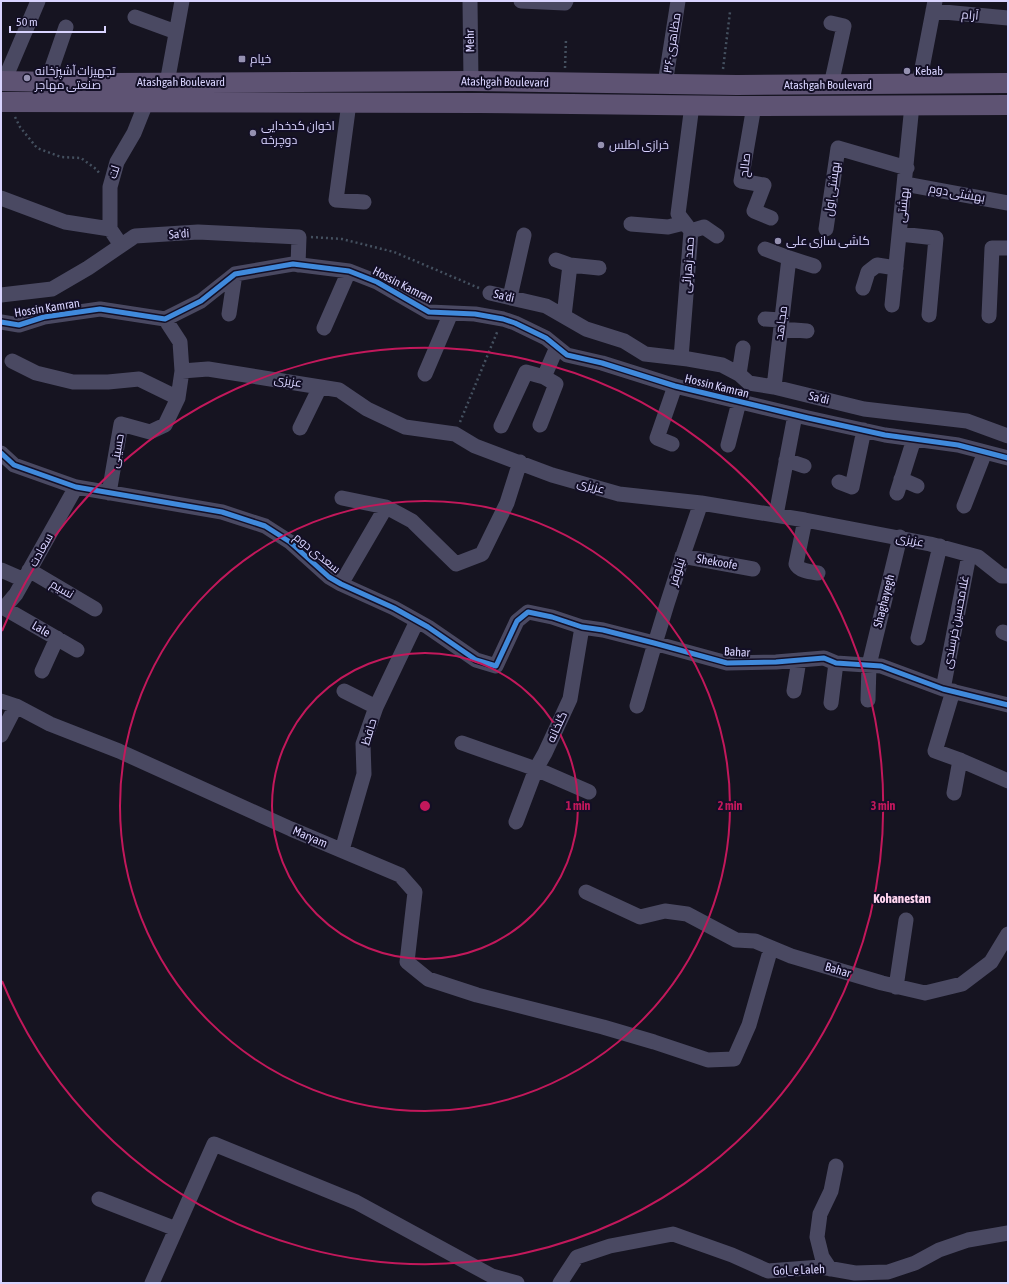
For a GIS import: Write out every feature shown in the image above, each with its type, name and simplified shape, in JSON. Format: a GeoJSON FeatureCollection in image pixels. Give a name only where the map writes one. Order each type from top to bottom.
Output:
{"type":"FeatureCollection","features":[{"type":"Feature","properties":{"kind":"main road","name":"Atashgah Boulevard"},"geometry":{"type":"LineString","coordinates":[[3,81],[471,81],[721,85],[1008,83]]}},
{"type":"Feature","properties":{"kind":"main road"},"geometry":{"type":"LineString","coordinates":[[630,83],[638,91],[640,96],[637,101],[630,105]]}},
{"type":"Feature","properties":{"kind":"main road"},"geometry":{"type":"LineString","coordinates":[[692,105],[686,102],[683,97],[686,88],[693,84]]}},
{"type":"Feature","properties":{"kind":"main road","name":"Atashgah Boulevard"},"geometry":{"type":"LineString","coordinates":[[4,102],[754,106],[912,104],[1008,105]]}},
{"type":"Feature","properties":{"kind":"street"},"geometry":{"type":"LineString","coordinates":[[3,81],[38,1]]}},
{"type":"Feature","properties":{"kind":"street"},"geometry":{"type":"LineString","coordinates":[[168,82],[182,1]]}},
{"type":"Feature","properties":{"kind":"street","name":"Mehr"},"geometry":{"type":"LineString","coordinates":[[470,1],[471,81]]}},
{"type":"Feature","properties":{"kind":"street"},"geometry":{"type":"LineString","coordinates":[[521,1],[565,2]]}},
{"type":"Feature","properties":{"kind":"street","name":"۳۶-مظاهری"},"geometry":{"type":"LineString","coordinates":[[665,84],[678,1]]}},
{"type":"Feature","properties":{"kind":"street"},"geometry":{"type":"LineString","coordinates":[[919,84],[934,6]]}},
{"type":"Feature","properties":{"kind":"street","name":"آرام"},"geometry":{"type":"LineString","coordinates":[[934,6],[1008,18]]}},
{"type":"Feature","properties":{"kind":"street"},"geometry":{"type":"LineString","coordinates":[[135,17],[176,32]]}},
{"type":"Feature","properties":{"kind":"street"},"geometry":{"type":"LineString","coordinates":[[831,85],[844,26],[832,23]]}},
{"type":"Feature","properties":{"kind":"street"},"geometry":{"type":"LineString","coordinates":[[48,82],[66,27]]}},
{"type":"Feature","properties":{"kind":"street","name":"لت"},"geometry":{"type":"LineString","coordinates":[[110,229],[110,188],[117,162],[134,133],[146,103]]}},
{"type":"Feature","properties":{"kind":"street"},"geometry":{"type":"LineString","coordinates":[[349,103],[336,200],[364,202]]}},
{"type":"Feature","properties":{"kind":"street","name":"بهشتی"},"geometry":{"type":"LineString","coordinates":[[892,305],[907,168],[912,104]]}},
{"type":"Feature","properties":{"kind":"street","name":"حمد زهرائی"},"geometry":{"type":"LineString","coordinates":[[681,358],[688,227],[678,214],[692,105]]}},
{"type":"Feature","properties":{"kind":"street","name":"صالح"},"geometry":{"type":"LineString","coordinates":[[754,106],[741,181],[764,185],[754,211],[771,218]]}},
{"type":"Feature","properties":{"kind":"street","name":"بهشتی اول"},"geometry":{"type":"LineString","coordinates":[[826,229],[838,148],[907,168]]}},
{"type":"Feature","properties":{"kind":"street","name":"بهشتی دوم"},"geometry":{"type":"LineString","coordinates":[[905,184],[1008,203]]}},
{"type":"Feature","properties":{"kind":"street"},"geometry":{"type":"LineString","coordinates":[[1,198],[65,222],[110,229],[122,245]]}},
{"type":"Feature","properties":{"kind":"street"},"geometry":{"type":"LineString","coordinates":[[631,224],[668,227],[704,227],[717,236]]}},
{"type":"Feature","properties":{"kind":"street","name":"Sa'di"},"geometry":{"type":"LineString","coordinates":[[1,295],[52,289],[88,268],[135,236],[198,232],[298,237]]}},
{"type":"Feature","properties":{"kind":"street"},"geometry":{"type":"LineString","coordinates":[[900,234],[936,238],[929,315]]}},
{"type":"Feature","properties":{"kind":"street"},"geometry":{"type":"LineString","coordinates":[[509,321],[517,299],[524,235]]}},
{"type":"Feature","properties":{"kind":"street"},"geometry":{"type":"LineString","coordinates":[[298,237],[298,264]]}},
{"type":"Feature","properties":{"kind":"street"},"geometry":{"type":"LineString","coordinates":[[989,316],[992,248],[1008,248]]}},
{"type":"Feature","properties":{"kind":"street"},"geometry":{"type":"LineString","coordinates":[[766,249],[814,266]]}},
{"type":"Feature","properties":{"kind":"street","name":"مجاهد"},"geometry":{"type":"LineString","coordinates":[[774,387],[789,258]]}},
{"type":"Feature","properties":{"kind":"street"},"geometry":{"type":"LineString","coordinates":[[564,316],[563,262],[599,268]]}},
{"type":"Feature","properties":{"kind":"street","name":"Hossin Kamran"},"geometry":{"type":"LineString","coordinates":[[1,322],[19,324],[44,317],[100,309],[165,320],[201,301],[235,274],[298,264],[349,271],[377,282],[429,312],[475,314],[509,321],[546,338],[566,355],[602,363],[675,386],[885,435],[958,445],[1008,458]]}},
{"type":"Feature","properties":{"kind":"street"},"geometry":{"type":"LineString","coordinates":[[863,288],[868,272],[877,265],[896,268]]}},
{"type":"Feature","properties":{"kind":"street"},"geometry":{"type":"LineString","coordinates":[[324,328],[349,271]]}},
{"type":"Feature","properties":{"kind":"street"},"geometry":{"type":"LineString","coordinates":[[229,314],[235,274]]}},
{"type":"Feature","properties":{"kind":"street","name":"Sa'di"},"geometry":{"type":"LineString","coordinates":[[490,293],[546,306],[586,329],[624,342],[645,354],[722,365],[739,374],[749,383],[774,387],[864,409],[967,421],[1008,436]]}},
{"type":"Feature","properties":{"kind":"street"},"geometry":{"type":"LineString","coordinates":[[425,374],[452,313]]}},
{"type":"Feature","properties":{"kind":"street","name":"حسینی"},"geometry":{"type":"LineString","coordinates":[[109,493],[121,424],[150,432],[164,425],[178,398],[182,371],[180,342],[165,320]]}},
{"type":"Feature","properties":{"kind":"street"},"geometry":{"type":"LineString","coordinates":[[765,320],[807,331]]}},
{"type":"Feature","properties":{"kind":"street"},"geometry":{"type":"LineString","coordinates":[[544,377],[558,348]]}},
{"type":"Feature","properties":{"kind":"street"},"geometry":{"type":"LineString","coordinates":[[739,374],[743,348]]}},
{"type":"Feature","properties":{"kind":"street"},"geometry":{"type":"LineString","coordinates":[[12,361],[36,372],[73,382],[108,382],[139,379],[178,398]]}},
{"type":"Feature","properties":{"kind":"street","name":"عزیزی"},"geometry":{"type":"LineString","coordinates":[[182,371],[208,369],[339,390],[367,409],[405,427],[456,434],[475,446],[552,475],[619,494],[701,503],[900,537],[940,546],[978,557],[1002,576],[1008,576]]}},
{"type":"Feature","properties":{"kind":"street"},"geometry":{"type":"LineString","coordinates":[[501,426],[526,372],[544,377],[556,384],[540,425]]}},
{"type":"Feature","properties":{"kind":"street"},"geometry":{"type":"LineString","coordinates":[[300,428],[320,386]]}},
{"type":"Feature","properties":{"kind":"street"},"geometry":{"type":"LineString","coordinates":[[672,444],[657,438],[675,386]]}},
{"type":"Feature","properties":{"kind":"street"},"geometry":{"type":"LineString","coordinates":[[728,445],[739,402]]}},
{"type":"Feature","properties":{"kind":"street"},"geometry":{"type":"LineString","coordinates":[[776,515],[795,415]]}},
{"type":"Feature","properties":{"kind":"street"},"geometry":{"type":"LineString","coordinates":[[839,482],[852,487],[864,430]]}},
{"type":"Feature","properties":{"kind":"street"},"geometry":{"type":"LineString","coordinates":[[914,438],[899,486],[917,486]]}},
{"type":"Feature","properties":{"kind":"street"},"geometry":{"type":"LineString","coordinates":[[964,506],[985,452]]}},
{"type":"Feature","properties":{"kind":"street","name":"سعدی دوم"},"geometry":{"type":"LineString","coordinates":[[1,453],[14,465],[76,487],[222,512],[265,526],[290,542],[329,577],[340,584],[394,608],[417,621],[476,660],[496,666]]}},
{"type":"Feature","properties":{"kind":"street"},"geometry":{"type":"LineString","coordinates":[[786,460],[804,466]]}},
{"type":"Feature","properties":{"kind":"street"},"geometry":{"type":"LineString","coordinates":[[342,498],[386,507],[412,521],[456,564],[482,554],[507,503],[520,462]]}},
{"type":"Feature","properties":{"kind":"street","name":"سعادت"},"geometry":{"type":"LineString","coordinates":[[3,607],[16,594],[76,487]]}},
{"type":"Feature","properties":{"kind":"street","name":"نیلوفر"},"geometry":{"type":"LineString","coordinates":[[637,706],[654,643],[701,503]]}},
{"type":"Feature","properties":{"kind":"street"},"geometry":{"type":"LineString","coordinates":[[340,584],[386,507]]}},
{"type":"Feature","properties":{"kind":"street"},"geometry":{"type":"LineString","coordinates":[[805,520],[796,564],[800,569],[818,573]]}},
{"type":"Feature","properties":{"kind":"street","name":"Shaghayegh"},"geometry":{"type":"LineString","coordinates":[[868,700],[869,665],[900,537]]}},
{"type":"Feature","properties":{"kind":"street"},"geometry":{"type":"LineString","coordinates":[[918,638],[940,546]]}},
{"type":"Feature","properties":{"kind":"street","name":"غلامحسین خرسندی"},"geometry":{"type":"LineString","coordinates":[[960,760],[935,751],[948,690],[970,555]]}},
{"type":"Feature","properties":{"kind":"street","name":"Shekoofe"},"geometry":{"type":"LineString","coordinates":[[682,556],[753,569]]}},
{"type":"Feature","properties":{"kind":"street","name":"نسیم"},"geometry":{"type":"LineString","coordinates":[[1,570],[27,575],[95,609]]}},
{"type":"Feature","properties":{"kind":"street","name":"Lale"},"geometry":{"type":"LineString","coordinates":[[3,607],[78,650]]}},
{"type":"Feature","properties":{"kind":"street","name":"Bahar"},"geometry":{"type":"LineString","coordinates":[[496,666],[517,620],[528,612],[552,617],[582,627],[603,630],[654,643],[727,664],[824,658],[836,663],[881,666],[948,690],[1008,705]]}},
{"type":"Feature","properties":{"kind":"street","name":"حافظ"},"geometry":{"type":"LineString","coordinates":[[342,850],[364,774],[363,744],[376,707],[417,621]]}},
{"type":"Feature","properties":{"kind":"street","name":"گلخانه"},"geometry":{"type":"LineString","coordinates":[[516,822],[536,769],[570,699],[582,627]]}},
{"type":"Feature","properties":{"kind":"street"},"geometry":{"type":"LineString","coordinates":[[42,671],[57,638]]}},
{"type":"Feature","properties":{"kind":"street"},"geometry":{"type":"LineString","coordinates":[[794,691],[799,660]]}},
{"type":"Feature","properties":{"kind":"street"},"geometry":{"type":"LineString","coordinates":[[831,703],[836,663]]}},
{"type":"Feature","properties":{"kind":"street"},"geometry":{"type":"LineString","coordinates":[[344,691],[376,707]]}},
{"type":"Feature","properties":{"kind":"street","name":"Maryam"},"geometry":{"type":"LineString","coordinates":[[1,701],[16,706],[50,724],[119,751],[291,829],[400,874],[415,892],[407,962],[428,979],[477,995],[618,1031],[708,1060],[734,1059],[749,1025],[771,948]]}},
{"type":"Feature","properties":{"kind":"street"},"geometry":{"type":"LineString","coordinates":[[1,735],[16,706]]}},
{"type":"Feature","properties":{"kind":"street"},"geometry":{"type":"LineString","coordinates":[[462,743],[536,769],[589,792]]}},
{"type":"Feature","properties":{"kind":"street"},"geometry":{"type":"LineString","coordinates":[[954,793],[960,760],[1008,781]]}},
{"type":"Feature","properties":{"kind":"street","name":"Bahar"},"geometry":{"type":"LineString","coordinates":[[586,892],[640,917],[665,911],[687,914],[736,940],[755,941],[791,956],[896,987],[925,993],[962,984],[991,962],[1008,934]]}},
{"type":"Feature","properties":{"kind":"street"},"geometry":{"type":"LineString","coordinates":[[896,987],[906,920]]}},
{"type":"Feature","properties":{"kind":"street"},"geometry":{"type":"LineString","coordinates":[[152,1283],[214,1144],[356,1202],[492,1276],[517,1283]]}},
{"type":"Feature","properties":{"kind":"street"},"geometry":{"type":"LineString","coordinates":[[836,1166],[831,1191],[820,1214],[818,1237],[822,1257],[840,1274]]}},
{"type":"Feature","properties":{"kind":"street"},"geometry":{"type":"LineString","coordinates":[[99,1199],[176,1229]]}},
{"type":"Feature","properties":{"kind":"street","name":"Gol_e Laleh"},"geometry":{"type":"LineString","coordinates":[[560,1283],[577,1257],[610,1246],[673,1234],[732,1255],[768,1272],[821,1267],[840,1274],[855,1274],[888,1272],[915,1263],[939,1250],[968,1240],[1008,1234]]}},
{"type":"Feature","properties":{"kind":"path"},"geometry":{"type":"LineString","coordinates":[[721,85],[730,12]]}},
{"type":"Feature","properties":{"kind":"path"},"geometry":{"type":"LineString","coordinates":[[564,82],[566,39]]}},
{"type":"Feature","properties":{"kind":"path"},"geometry":{"type":"LineString","coordinates":[[4,102],[20,127],[37,148],[61,158],[81,158],[96,169],[100,174]]}},
{"type":"Feature","properties":{"kind":"path"},"geometry":{"type":"LineString","coordinates":[[456,434],[509,321]]}},
{"type":"Feature","properties":{"kind":"cycle path"},"geometry":{"type":"LineString","coordinates":[[1,322],[19,325],[44,317],[100,309],[165,319],[201,301],[235,274],[293,264],[349,271],[377,282],[429,312],[475,314],[503,319],[546,338],[567,355],[602,363],[675,386],[885,435],[958,445],[1008,458]]}},
{"type":"Feature","properties":{"kind":"cycle path"},"geometry":{"type":"LineString","coordinates":[[1,453],[14,465],[76,487],[222,512],[265,526],[290,542],[329,577],[394,608],[428,627],[476,660],[496,666],[517,621],[528,612],[552,617],[582,627],[603,630],[654,643],[727,663],[776,662],[824,658],[836,663],[881,666],[943,689],[1008,705]]}},
{"type":"Feature","properties":{"kind":"place","name":"خیام"},"geometry":{"type":"Point","coordinates":[242,59]}},
{"type":"Feature","properties":{"kind":"place","name":"Kebab"},"geometry":{"type":"Point","coordinates":[907,71]}},
{"type":"Feature","properties":{"kind":"place","name":"تجهیزات آشپزخانه صنعتی مهاجر"},"geometry":{"type":"Point","coordinates":[27,78]}},
{"type":"Feature","properties":{"kind":"place","name":"اخوان کدخدایی دوچرخه"},"geometry":{"type":"Point","coordinates":[253,133]}},
{"type":"Feature","properties":{"kind":"place","name":"خرازی اطلس"},"geometry":{"type":"Point","coordinates":[601,145]}},
{"type":"Feature","properties":{"kind":"place","name":"کاشی سازی علی"},"geometry":{"type":"Point","coordinates":[778,241]}},
{"type":"Feature","properties":{"kind":"district","name":"Kohanestan"},"geometry":{"type":"Point","coordinates":[902,898]}}]}
